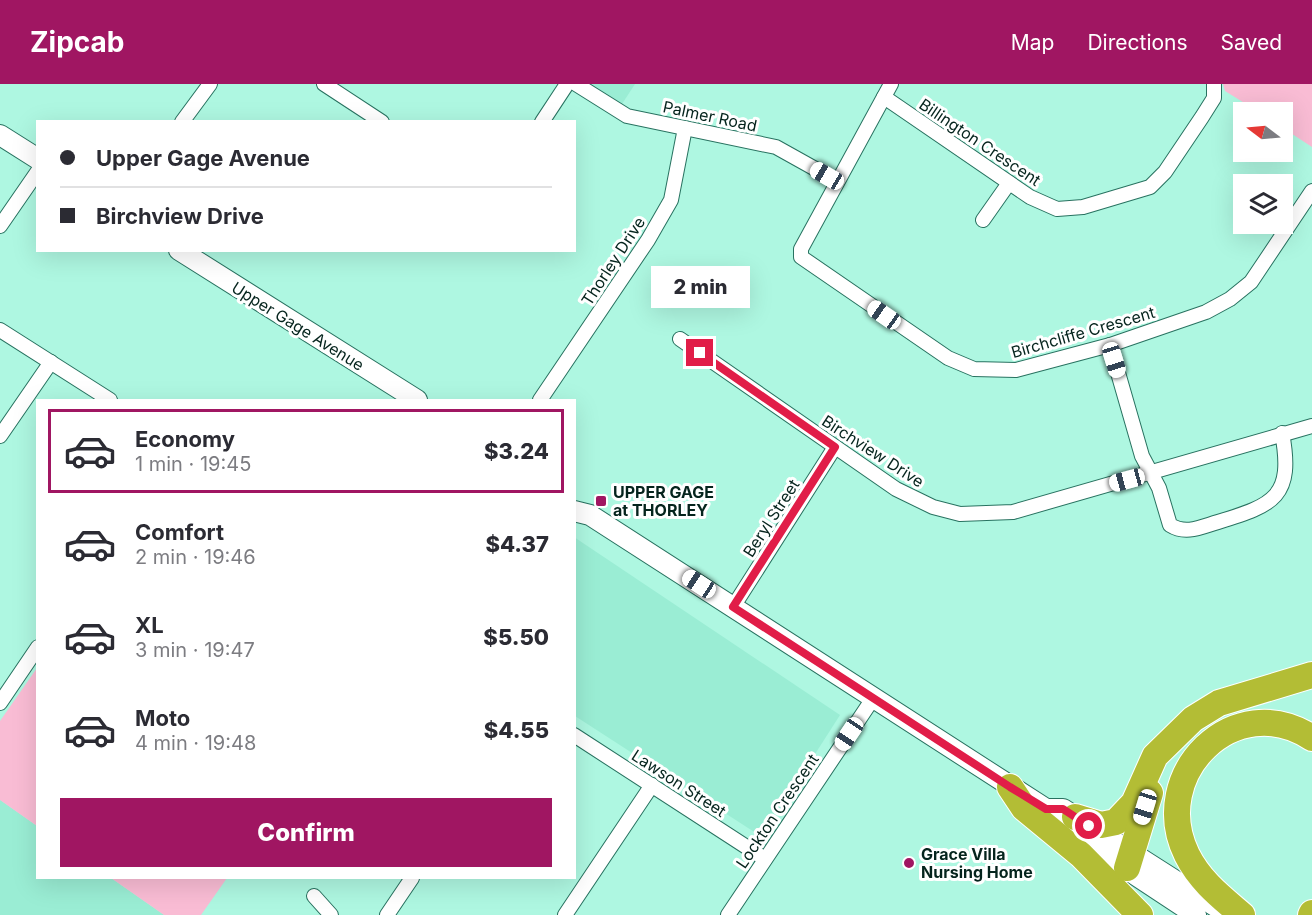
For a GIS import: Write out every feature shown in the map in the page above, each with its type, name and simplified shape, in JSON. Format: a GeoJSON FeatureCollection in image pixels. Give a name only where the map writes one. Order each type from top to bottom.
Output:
{"type":"FeatureCollection","features":[{"type":"Feature","properties":{"kind":"highway"},"geometry":{"type":"LineString","coordinates":[[1075,817],[1101,825],[1116,822],[1134,803],[1155,756],[1193,718],[1219,703],[1312,675]]}},
{"type":"Feature","properties":{"kind":"highway"},"geometry":{"type":"LineString","coordinates":[[1242,915],[1209,887],[1187,855],[1177,821],[1180,784],[1190,764],[1203,748],[1224,733],[1267,724],[1290,727],[1312,738]]}},
{"type":"Feature","properties":{"kind":"highway"},"geometry":{"type":"LineString","coordinates":[[1129,861],[1167,745]]}},
{"type":"Feature","properties":{"kind":"highway"},"geometry":{"type":"LineString","coordinates":[[1010,787],[1024,808],[1081,855],[1140,915]]}},
{"type":"Feature","properties":{"kind":"main road"},"geometry":{"type":"LineString","coordinates":[[0,135],[36,158]]}},
{"type":"Feature","properties":{"kind":"main road","name":"Upper Gage Avenue"},"geometry":{"type":"LineString","coordinates":[[182,252],[415,399]]}},
{"type":"Feature","properties":{"kind":"main road"},"geometry":{"type":"LineString","coordinates":[[576,499],[582,513],[874,696],[1046,809],[1055,822],[1229,915]]}},
{"type":"Feature","properties":{"kind":"main road"},"geometry":{"type":"LineString","coordinates":[[1046,809],[1063,809],[1075,817],[1196,915]]}},
{"type":"Feature","properties":{"kind":"street"},"geometry":{"type":"LineString","coordinates":[[183,120],[210,84]]}},
{"type":"Feature","properties":{"kind":"street"},"geometry":{"type":"LineString","coordinates":[[324,84],[364,117]]}},
{"type":"Feature","properties":{"kind":"street"},"geometry":{"type":"LineString","coordinates":[[543,120],[567,84]]}},
{"type":"Feature","properties":{"kind":"street","name":"Palmer Road"},"geometry":{"type":"LineString","coordinates":[[576,84],[627,116],[776,147],[837,181]]}},
{"type":"Feature","properties":{"kind":"street"},"geometry":{"type":"LineString","coordinates":[[837,181],[891,84]]}},
{"type":"Feature","properties":{"kind":"street","name":"Billington Crescent"},"geometry":{"type":"LineString","coordinates":[[884,98],[1030,197],[1057,210],[1083,207],[1150,187],[1165,172],[1214,98],[1214,84]]}},
{"type":"Feature","properties":{"kind":"street","name":"Thorley Drive"},"geometry":{"type":"LineString","coordinates":[[541,399],[648,240],[671,200],[685,128]]}},
{"type":"Feature","properties":{"kind":"street"},"geometry":{"type":"LineString","coordinates":[[0,226],[36,174]]}},
{"type":"Feature","properties":{"kind":"street","name":"Birchcliffe Crescent"},"geometry":{"type":"LineString","coordinates":[[837,181],[801,249],[801,257],[948,358],[974,369],[1016,370],[1110,345],[1206,312],[1230,299],[1251,282],[1312,191]]}},
{"type":"Feature","properties":{"kind":"street"},"geometry":{"type":"LineString","coordinates":[[983,220],[1009,183]]}},
{"type":"Feature","properties":{"kind":"street"},"geometry":{"type":"LineString","coordinates":[[0,330],[108,399]]}},
{"type":"Feature","properties":{"kind":"street","name":"Birchview Drive"},"geometry":{"type":"LineString","coordinates":[[681,339],[896,489],[933,507],[960,514],[1013,512],[1312,426]]}},
{"type":"Feature","properties":{"kind":"street"},"geometry":{"type":"LineString","coordinates":[[1110,345],[1142,456],[1159,488],[1170,525],[1178,530],[1190,530],[1257,510],[1272,500],[1285,477],[1287,467],[1282,433]]}},
{"type":"Feature","properties":{"kind":"street"},"geometry":{"type":"LineString","coordinates":[[0,436],[51,362]]}},
{"type":"Feature","properties":{"kind":"street","name":"Beryl Street"},"geometry":{"type":"LineString","coordinates":[[733,607],[835,447]]}},
{"type":"Feature","properties":{"kind":"street"},"geometry":{"type":"LineString","coordinates":[[2,697],[36,650]]}},
{"type":"Feature","properties":{"kind":"street","name":"Lockton Crescent"},"geometry":{"type":"LineString","coordinates":[[728,915],[874,696]]}},
{"type":"Feature","properties":{"kind":"street","name":"Lawson Street"},"geometry":{"type":"LineString","coordinates":[[576,736],[765,859]]}},
{"type":"Feature","properties":{"kind":"street"},"geometry":{"type":"LineString","coordinates":[[565,915],[652,785]]}},
{"type":"Feature","properties":{"kind":"street"},"geometry":{"type":"LineString","coordinates":[[387,915],[411,879]]}},
{"type":"Feature","properties":{"kind":"street"},"geometry":{"type":"LineString","coordinates":[[314,896],[331,915]]}},
{"type":"Feature","properties":{"kind":"shaded area"},"geometry":{"type":"Polygon","coordinates":[[[592,84],[635,84],[622,104],[592,84]]]}},
{"type":"Feature","properties":{"kind":"shaded area"},"geometry":{"type":"Polygon","coordinates":[[[1223,84],[1312,84],[1312,147],[1293,135],[1293,102],[1243,102],[1225,91],[1223,84]]]}},
{"type":"Feature","properties":{"kind":"shaded area"},"geometry":{"type":"Polygon","coordinates":[[[576,538],[840,715],[762,837],[576,717],[576,538]]]}},
{"type":"Feature","properties":{"kind":"shaded area"},"geometry":{"type":"Polygon","coordinates":[[[36,669],[36,825],[0,800],[0,721],[36,669]]]}},
{"type":"Feature","properties":{"kind":"shaded area"},"geometry":{"type":"Polygon","coordinates":[[[0,800],[36,825],[36,879],[112,879],[164,915],[0,915],[0,800]]]}},
{"type":"Feature","properties":{"kind":"shaded area"},"geometry":{"type":"Polygon","coordinates":[[[112,879],[226,879],[201,915],[164,915],[112,879]]]}},
{"type":"Feature","properties":{"kind":"place","name":"UPPER GAGE at THORLEY"},"geometry":{"type":"Point","coordinates":[601,501]}},
{"type":"Feature","properties":{"kind":"place","name":"Grace Villa Nursing Home"},"geometry":{"type":"Point","coordinates":[909,863]}},
{"type":"Feature","properties":{"kind":"route"},"geometry":{"type":"LineString","coordinates":[[700,353],[835,447],[733,607],[874,696],[1010,787],[1046,809],[1063,809],[1089,826]]}}]}
